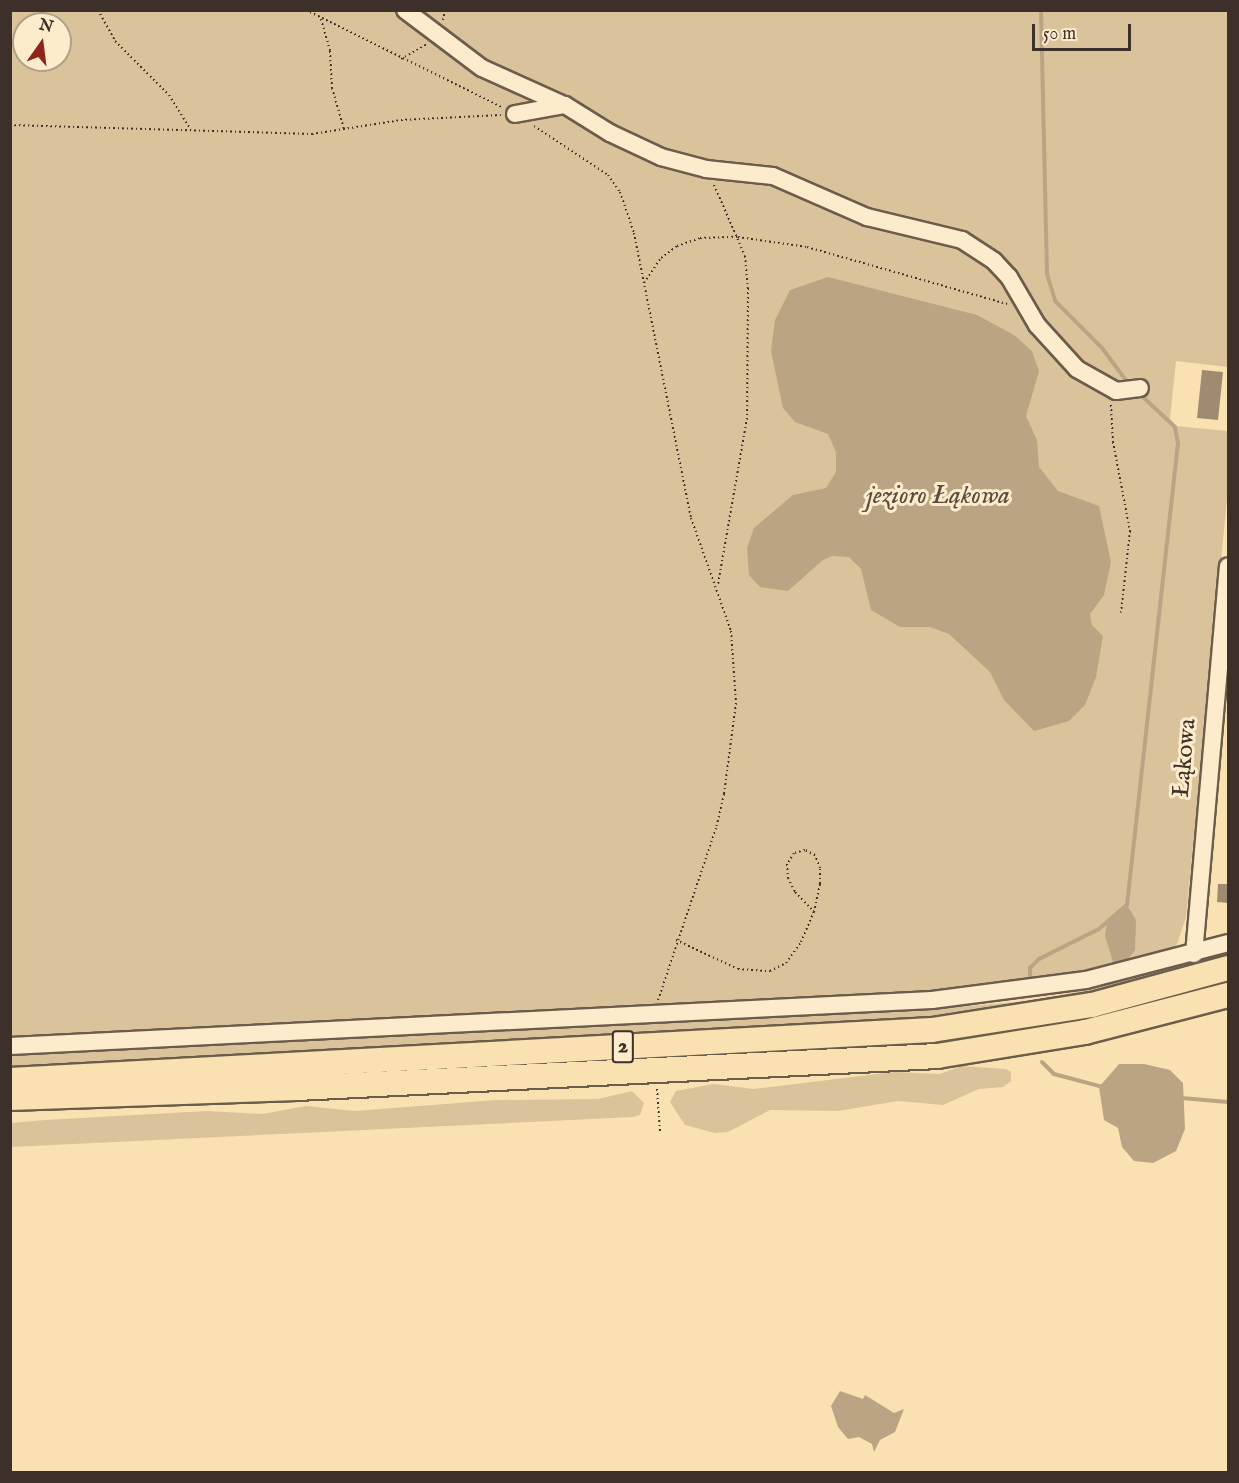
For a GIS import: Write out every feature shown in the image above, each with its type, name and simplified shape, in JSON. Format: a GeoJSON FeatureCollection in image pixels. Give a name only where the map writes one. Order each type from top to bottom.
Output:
{"type":"FeatureCollection","features":[{"type":"Feature","properties":{"kind":"highway","name":"2"},"geometry":{"type":"LineString","coordinates":[[10,1080],[932,1030],[1082,1007],[1228,968]]}},
{"type":"Feature","properties":{"kind":"highway","name":"2"},"geometry":{"type":"LineString","coordinates":[[10,1098],[849,1062],[987,1050],[1127,1023],[1228,995]]}},
{"type":"Feature","properties":{"kind":"street"},"geometry":{"type":"LineString","coordinates":[[405,10],[482,68],[565,105],[635,146],[706,169],[773,176],[867,217],[962,240],[986,255],[1009,277],[1028,311],[1064,358],[1091,379],[1116,391],[1140,388]]}},
{"type":"Feature","properties":{"kind":"street"},"geometry":{"type":"LineString","coordinates":[[515,114],[565,105]]}},
{"type":"Feature","properties":{"kind":"street","name":"Łąkowa"},"geometry":{"type":"LineString","coordinates":[[1194,954],[1228,566]]}},
{"type":"Feature","properties":{"kind":"street"},"geometry":{"type":"LineString","coordinates":[[10,1046],[654,1015],[989,994],[1086,980],[1194,954],[1228,943]]}},
{"type":"Feature","properties":{"kind":"path"},"geometry":{"type":"LineString","coordinates":[[98,10],[116,41],[169,95],[191,130]]}},
{"type":"Feature","properties":{"kind":"path"},"geometry":{"type":"LineString","coordinates":[[306,10],[515,114],[608,175],[620,192],[634,233],[691,518],[718,584],[734,654],[733,733],[716,828],[676,940],[654,1015]]}},
{"type":"Feature","properties":{"kind":"path"},"geometry":{"type":"LineString","coordinates":[[321,18],[330,51],[332,88],[344,129]]}},
{"type":"Feature","properties":{"kind":"path"},"geometry":{"type":"LineString","coordinates":[[10,125],[312,134],[401,120],[515,114]]}},
{"type":"Feature","properties":{"kind":"path"},"geometry":{"type":"LineString","coordinates":[[706,169],[745,256],[748,288],[747,418],[718,584]]}},
{"type":"Feature","properties":{"kind":"path"},"geometry":{"type":"LineString","coordinates":[[644,283],[661,258],[677,246],[700,238],[738,237],[807,247],[1028,311]]}},
{"type":"Feature","properties":{"kind":"path"},"geometry":{"type":"LineString","coordinates":[[1116,391],[1110,426],[1130,531],[1121,613]]}},
{"type":"Feature","properties":{"kind":"path"},"geometry":{"type":"LineString","coordinates":[[676,940],[738,969],[770,970],[786,963],[801,942],[814,912],[820,868],[815,855],[805,850],[794,853],[787,864],[788,878],[795,892],[814,912]]}},
{"type":"Feature","properties":{"kind":"path"},"geometry":{"type":"LineString","coordinates":[[656,1069],[660,1131]]}},
{"type":"Feature","properties":{"kind":"shaded area"},"geometry":{"type":"Polygon","coordinates":[[[10,11],[1228,11],[1228,367],[1176,361],[1170,419],[1176,426],[1228,431],[1228,489],[1186,917],[1177,944],[1171,950],[1074,974],[934,992],[11,1036],[10,11]]]}},
{"type":"Feature","properties":{"kind":"shaded area"},"geometry":{"type":"Polygon","coordinates":[[[1228,948],[1228,963],[981,1019],[11,1075],[11,1053],[935,1009],[1026,1001],[1071,993],[1228,948]]]}},
{"type":"Feature","properties":{"kind":"shaded area"},"geometry":{"type":"Polygon","coordinates":[[[962,1066],[1006,1069],[1011,1072],[1011,1081],[1003,1087],[979,1089],[943,1105],[898,1101],[838,1111],[770,1110],[728,1132],[715,1133],[685,1125],[670,1102],[676,1091],[714,1084],[753,1089],[894,1072],[940,1074],[962,1066]]]}},
{"type":"Feature","properties":{"kind":"shaded area"},"geometry":{"type":"Polygon","coordinates":[[[632,1091],[644,1103],[640,1115],[633,1117],[11,1147],[11,1123],[207,1111],[262,1114],[306,1106],[355,1111],[496,1100],[598,1099],[632,1091]]]}},
{"type":"Feature","properties":{"kind":"water","name":"jezioro Łąkowa"},"geometry":{"type":"Polygon","coordinates":[[[828,277],[977,315],[1014,335],[1032,351],[1039,371],[1026,416],[1037,440],[1039,467],[1058,491],[1099,506],[1111,562],[1104,595],[1090,614],[1092,625],[1103,636],[1096,677],[1085,705],[1069,721],[1034,731],[1004,700],[990,672],[949,634],[930,627],[900,627],[871,610],[861,569],[849,557],[832,556],[823,560],[788,591],[760,587],[749,575],[747,548],[754,528],[793,495],[826,488],[836,472],[836,452],[828,434],[795,422],[783,408],[771,351],[775,320],[790,290],[828,277]]]}},
{"type":"Feature","properties":{"kind":"water"},"geometry":{"type":"Polygon","coordinates":[[[1127,905],[1136,920],[1135,950],[1128,959],[1113,962],[1105,936],[1107,924],[1127,905]]]}},
{"type":"Feature","properties":{"kind":"water"},"geometry":{"type":"Polygon","coordinates":[[[1119,1064],[1144,1064],[1170,1070],[1183,1083],[1185,1129],[1176,1151],[1153,1163],[1134,1161],[1122,1147],[1118,1128],[1104,1120],[1099,1087],[1119,1064]]]}},
{"type":"Feature","properties":{"kind":"water"},"geometry":{"type":"Polygon","coordinates":[[[840,1391],[863,1399],[865,1395],[894,1413],[904,1409],[895,1432],[880,1440],[874,1452],[872,1444],[859,1437],[848,1439],[838,1427],[831,1406],[840,1391]]]}},
{"type":"Feature","properties":{"kind":"building"},"geometry":{"type":"Polygon","coordinates":[[[1202,370],[1223,372],[1218,420],[1197,418],[1202,370]]]}},
{"type":"Feature","properties":{"kind":"building"},"geometry":{"type":"Polygon","coordinates":[[[1218,884],[1228,884],[1228,903],[1217,902],[1218,884]]]}},
{"type":"Feature","properties":{"kind":"waterway"},"geometry":{"type":"LineString","coordinates":[[1041,10],[1047,274],[1055,301],[1102,348],[1128,383]]}},
{"type":"Feature","properties":{"kind":"waterway"},"geometry":{"type":"LineString","coordinates":[[1030,980],[1030,968],[1039,959],[1099,929],[1127,905],[1178,443],[1175,427],[1142,396]]}},
{"type":"Feature","properties":{"kind":"waterway"},"geometry":{"type":"LineString","coordinates":[[1042,1062],[1054,1074],[1103,1087]]}},
{"type":"Feature","properties":{"kind":"waterway"},"geometry":{"type":"LineString","coordinates":[[1181,1098],[1228,1102]]}}]}
